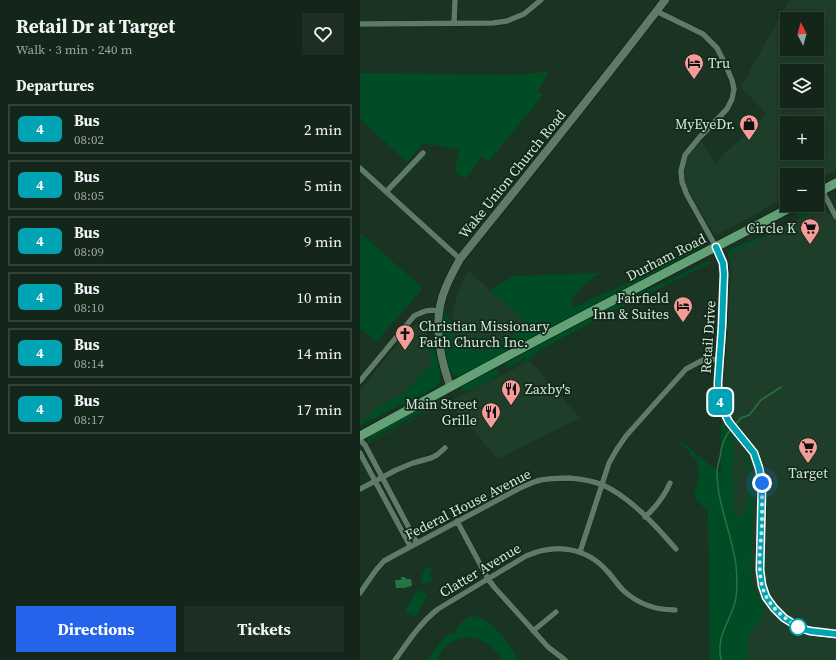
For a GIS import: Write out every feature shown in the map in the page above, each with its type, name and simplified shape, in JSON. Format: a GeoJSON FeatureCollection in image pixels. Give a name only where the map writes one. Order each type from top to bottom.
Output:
{"type":"FeatureCollection","features":[{"type":"Feature","properties":{"kind":"main road"},"geometry":{"type":"LineString","coordinates":[[824,189],[836,183]]}},
{"type":"Feature","properties":{"kind":"main road","name":"Durham Road"},"geometry":{"type":"LineString","coordinates":[[360,436],[450,386],[782,212]]}},
{"type":"Feature","properties":{"kind":"street"},"geometry":{"type":"LineString","coordinates":[[454,23],[455,0]]}},
{"type":"Feature","properties":{"kind":"street"},"geometry":{"type":"LineString","coordinates":[[360,24],[493,23],[507,21],[524,14],[541,0]]}},
{"type":"Feature","properties":{"kind":"street","name":"Wake Union Church Road"},"geometry":{"type":"LineString","coordinates":[[450,386],[440,352],[438,325],[439,311],[445,288],[460,260],[550,148],[665,0]]}},
{"type":"Feature","properties":{"kind":"street"},"geometry":{"type":"LineString","coordinates":[[656,11],[703,34],[717,48],[732,80],[734,89],[732,99],[727,109],[699,138],[686,155],[681,171],[682,182],[687,195],[716,247]]}},
{"type":"Feature","properties":{"kind":"street"},"geometry":{"type":"LineString","coordinates":[[386,192],[424,152]]}},
{"type":"Feature","properties":{"kind":"street"},"geometry":{"type":"LineString","coordinates":[[360,168],[460,260]]}},
{"type":"Feature","properties":{"kind":"street"},"geometry":{"type":"LineString","coordinates":[[824,199],[836,217]]}},
{"type":"Feature","properties":{"kind":"street","name":"Retail Drive"},"geometry":{"type":"LineString","coordinates":[[716,247],[723,263],[724,274],[718,392],[722,408],[729,422],[754,453],[759,468],[762,483],[760,570],[762,585],[766,597],[784,618],[800,628],[810,631],[836,634]]}},
{"type":"Feature","properties":{"kind":"street"},"geometry":{"type":"LineString","coordinates":[[360,381],[414,316],[423,311],[439,311]]}},
{"type":"Feature","properties":{"kind":"street"},"geometry":{"type":"LineString","coordinates":[[580,552],[609,463],[626,436],[686,369],[703,360],[720,360]]}},
{"type":"Feature","properties":{"kind":"street"},"geometry":{"type":"LineString","coordinates":[[360,440],[365,445],[416,542]]}},
{"type":"Feature","properties":{"kind":"street"},"geometry":{"type":"LineString","coordinates":[[360,489],[396,470],[431,458],[445,448]]}},
{"type":"Feature","properties":{"kind":"street"},"geometry":{"type":"LineString","coordinates":[[360,454],[410,546]]}},
{"type":"Feature","properties":{"kind":"street","name":"Federal House Avenue"},"geometry":{"type":"LineString","coordinates":[[360,592],[371,575],[384,561],[416,542],[520,488],[538,481],[558,478],[583,480],[602,485],[614,491],[627,500],[645,517],[676,550]]}},
{"type":"Feature","properties":{"kind":"street"},"geometry":{"type":"LineString","coordinates":[[645,517],[654,509],[665,495],[670,482]]}},
{"type":"Feature","properties":{"kind":"street"},"geometry":{"type":"LineString","coordinates":[[457,521],[488,579],[548,648],[565,660]]}},
{"type":"Feature","properties":{"kind":"street","name":"Clatter Avenue"},"geometry":{"type":"LineString","coordinates":[[395,660],[416,631],[435,612],[526,556],[540,550],[560,548],[580,552],[594,559],[607,570],[623,591],[631,597],[654,608],[675,610]]}},
{"type":"Feature","properties":{"kind":"street"},"geometry":{"type":"LineString","coordinates":[[533,631],[556,612]]}},
{"type":"Feature","properties":{"kind":"shaded area"},"geometry":{"type":"Polygon","coordinates":[[[789,0],[836,0],[836,170],[824,176],[824,168],[780,168],[780,201],[717,235],[709,226],[684,183],[683,169],[685,162],[688,155],[701,140],[715,163],[766,114],[741,87],[780,16],[780,56],[824,56],[824,12],[782,12],[789,0]]]}},
{"type":"Feature","properties":{"kind":"shaded area"},"geometry":{"type":"Polygon","coordinates":[[[549,71],[537,93],[543,95],[489,161],[482,156],[465,179],[455,172],[459,149],[424,143],[407,162],[360,119],[360,73],[520,75],[549,71]]]}},
{"type":"Feature","properties":{"kind":"shaded area"},"geometry":{"type":"Polygon","coordinates":[[[824,209],[836,222],[836,660],[720,660],[721,416],[726,401],[723,384],[731,270],[728,256],[812,212],[824,212],[824,209]]]}},
{"type":"Feature","properties":{"kind":"shaded area"},"geometry":{"type":"Polygon","coordinates":[[[802,212],[813,212],[800,219],[798,214],[802,212]]]}},
{"type":"Feature","properties":{"kind":"shaded area"},"geometry":{"type":"Polygon","coordinates":[[[360,233],[423,288],[376,342],[360,328],[360,233]]]}},
{"type":"Feature","properties":{"kind":"shaded area"},"geometry":{"type":"Polygon","coordinates":[[[757,238],[761,239],[728,256],[728,252],[730,250],[757,238]]]}},
{"type":"Feature","properties":{"kind":"shaded area"},"geometry":{"type":"Polygon","coordinates":[[[706,242],[702,247],[527,342],[460,376],[453,375],[449,369],[444,355],[442,338],[443,312],[453,323],[453,345],[481,352],[529,326],[490,290],[514,276],[599,273],[587,282],[577,293],[571,301],[573,307],[645,276],[706,242]]]}},
{"type":"Feature","properties":{"kind":"shaded area"},"geometry":{"type":"Polygon","coordinates":[[[708,261],[711,261],[708,262],[711,263],[603,316],[538,351],[523,364],[522,363],[526,359],[524,357],[519,362],[505,369],[508,362],[615,303],[663,283],[708,261]]]}},
{"type":"Feature","properties":{"kind":"shaded area"},"geometry":{"type":"Polygon","coordinates":[[[469,271],[529,326],[480,352],[453,345],[452,328],[455,303],[464,277],[469,271]]]}},
{"type":"Feature","properties":{"kind":"shaded area"},"geometry":{"type":"Polygon","coordinates":[[[428,316],[427,335],[432,363],[406,392],[370,412],[372,415],[360,421],[360,391],[411,328],[428,316]]]}},
{"type":"Feature","properties":{"kind":"shaded area"},"geometry":{"type":"Polygon","coordinates":[[[430,342],[433,344],[440,373],[439,383],[436,387],[360,425],[360,421],[372,415],[370,412],[406,392],[432,363],[428,344],[430,342]]]}},
{"type":"Feature","properties":{"kind":"shaded area"},"geometry":{"type":"Polygon","coordinates":[[[530,361],[580,418],[498,459],[448,402],[530,361]]]}},
{"type":"Feature","properties":{"kind":"shaded area"},"geometry":{"type":"Polygon","coordinates":[[[493,370],[500,372],[494,378],[468,391],[460,390],[463,386],[493,370]]]}},
{"type":"Feature","properties":{"kind":"shaded area"},"geometry":{"type":"Polygon","coordinates":[[[447,396],[447,400],[443,404],[437,404],[376,436],[369,443],[367,443],[369,438],[376,432],[447,396]]]}},
{"type":"Feature","properties":{"kind":"shaded area"},"geometry":{"type":"Polygon","coordinates":[[[437,406],[440,406],[372,442],[377,438],[437,406]]]}},
{"type":"Feature","properties":{"kind":"shaded area"},"geometry":{"type":"Polygon","coordinates":[[[721,422],[734,441],[734,507],[737,515],[741,516],[744,514],[749,497],[747,466],[742,456],[744,454],[749,463],[754,488],[751,567],[752,582],[764,613],[760,622],[752,630],[748,638],[748,660],[710,660],[708,514],[707,510],[695,498],[699,475],[697,461],[678,439],[721,474],[721,422]]]}},
{"type":"Feature","properties":{"kind":"shaded area"},"geometry":{"type":"Polygon","coordinates":[[[427,567],[432,571],[430,574],[432,582],[423,584],[422,577],[427,567]]]}},
{"type":"Feature","properties":{"kind":"shaded area"},"geometry":{"type":"Polygon","coordinates":[[[401,577],[411,579],[412,586],[396,588],[395,580],[401,580],[401,577]]]}},
{"type":"Feature","properties":{"kind":"shaded area"},"geometry":{"type":"Polygon","coordinates":[[[418,590],[427,595],[427,597],[415,617],[406,613],[405,611],[418,590]]]}},
{"type":"Feature","properties":{"kind":"shaded area"},"geometry":{"type":"Polygon","coordinates":[[[472,616],[485,620],[494,628],[505,639],[519,660],[501,660],[497,652],[484,642],[478,639],[466,638],[453,641],[442,650],[437,660],[428,660],[446,635],[454,634],[459,625],[472,616]]]}},
{"type":"Feature","properties":{"kind":"waterway"},"geometry":{"type":"LineString","coordinates":[[735,425],[741,418],[749,415],[761,400],[781,387]]}},
{"type":"Feature","properties":{"kind":"waterway"},"geometry":{"type":"LineString","coordinates":[[721,660],[720,643],[735,602],[737,589],[734,553],[719,496],[717,472],[722,446],[726,435],[731,429]]}},
{"type":"Feature","properties":{"kind":"bus line","name":"4"},"geometry":{"type":"LineString","coordinates":[[716,247],[724,266],[718,392],[722,408],[729,422],[754,453],[759,468],[762,483],[760,570],[762,585],[766,597],[784,618],[800,628],[810,631],[836,634]]}},
{"type":"Feature","properties":{"kind":"place","name":"Tru"},"geometry":{"type":"Point","coordinates":[694,80]}},
{"type":"Feature","properties":{"kind":"place","name":"MyEyeDr."},"geometry":{"type":"Point","coordinates":[749,141]}},
{"type":"Feature","properties":{"kind":"place","name":"Circle K"},"geometry":{"type":"Point","coordinates":[810,245]}},
{"type":"Feature","properties":{"kind":"place","name":"Fairfield Inn & Suites"},"geometry":{"type":"Point","coordinates":[683,323]}},
{"type":"Feature","properties":{"kind":"place","name":"Christian Missionary Faith Church Inc."},"geometry":{"type":"Point","coordinates":[405,351]}},
{"type":"Feature","properties":{"kind":"place","name":"Zaxby's"},"geometry":{"type":"Point","coordinates":[511,406]}},
{"type":"Feature","properties":{"kind":"place","name":"Main Street Grille"},"geometry":{"type":"Point","coordinates":[491,429]}},
{"type":"Feature","properties":{"kind":"place","name":"Target"},"geometry":{"type":"Point","coordinates":[808,464]}},
{"type":"Feature","properties":{"kind":"route"},"geometry":{"type":"LineString","coordinates":[[762,483],[760,570],[762,585],[766,597],[774,608],[784,618],[800,628],[798,627]]}}]}
